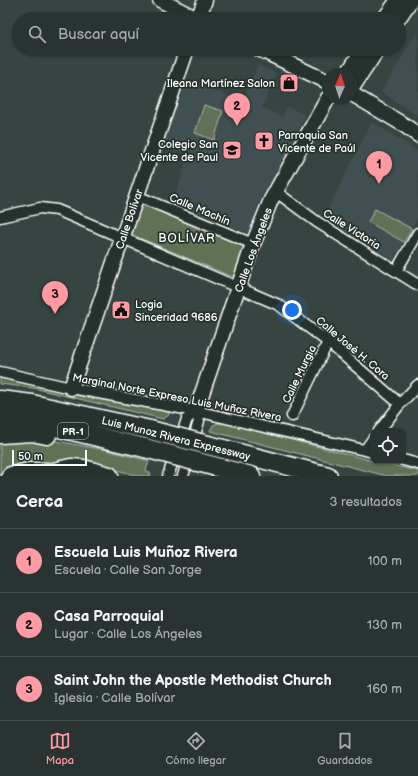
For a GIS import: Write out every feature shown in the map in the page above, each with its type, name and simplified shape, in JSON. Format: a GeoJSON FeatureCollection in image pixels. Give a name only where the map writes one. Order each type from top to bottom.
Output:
{"type":"FeatureCollection","features":[{"type":"Feature","properties":{"kind":"highway"},"geometry":{"type":"LineString","coordinates":[[0,393],[8,394],[32,404]]}},
{"type":"Feature","properties":{"kind":"highway","name":"Luis Munoz Rivera Expressway"},"geometry":{"type":"LineString","coordinates":[[0,400],[32,404],[150,430],[328,476]]}},
{"type":"Feature","properties":{"kind":"highway","name":"Luis Munoz Rivera Expressway"},"geometry":{"type":"LineString","coordinates":[[0,416],[84,433],[251,476]]}},
{"type":"Feature","properties":{"kind":"highway"},"geometry":{"type":"LineString","coordinates":[[0,434],[32,432],[51,435],[84,433]]}},
{"type":"Feature","properties":{"kind":"highway"},"geometry":{"type":"LineString","coordinates":[[11,476],[29,472],[49,475],[71,468],[83,469],[109,476]]}},
{"type":"Feature","properties":{"kind":"street"},"geometry":{"type":"LineString","coordinates":[[160,0],[183,12]]}},
{"type":"Feature","properties":{"kind":"street"},"geometry":{"type":"LineString","coordinates":[[200,12],[205,0]]}},
{"type":"Feature","properties":{"kind":"street"},"geometry":{"type":"LineString","coordinates":[[389,12],[398,0]]}},
{"type":"Feature","properties":{"kind":"street"},"geometry":{"type":"LineString","coordinates":[[403,12],[412,0]]}},
{"type":"Feature","properties":{"kind":"street","name":"Calle Bolívar"},"geometry":{"type":"LineString","coordinates":[[71,388],[185,56]]}},
{"type":"Feature","properties":{"kind":"street"},"geometry":{"type":"LineString","coordinates":[[274,56],[322,79]]}},
{"type":"Feature","properties":{"kind":"street"},"geometry":{"type":"LineString","coordinates":[[351,68],[359,56]]}},
{"type":"Feature","properties":{"kind":"street"},"geometry":{"type":"LineString","coordinates":[[358,79],[373,56]]}},
{"type":"Feature","properties":{"kind":"street"},"geometry":{"type":"LineString","coordinates":[[358,98],[418,135]]}},
{"type":"Feature","properties":{"kind":"street","name":"Calle Los Ángeles"},"geometry":{"type":"LineString","coordinates":[[168,476],[187,419],[196,411],[253,244],[275,191],[325,104]]}},
{"type":"Feature","properties":{"kind":"street","name":"Calle Victoria"},"geometry":{"type":"LineString","coordinates":[[275,191],[317,222],[418,285]]}},
{"type":"Feature","properties":{"kind":"street","name":"Calle Machín"},"geometry":{"type":"LineString","coordinates":[[137,196],[253,244]]}},
{"type":"Feature","properties":{"kind":"street","name":"Calle José H. Cora"},"geometry":{"type":"LineString","coordinates":[[0,217],[40,208],[55,210],[122,237],[279,305],[328,342],[400,404]]}},
{"type":"Feature","properties":{"kind":"street"},"geometry":{"type":"LineString","coordinates":[[396,271],[418,233]]}},
{"type":"Feature","properties":{"kind":"street","name":"Calle Murgia"},"geometry":{"type":"LineString","coordinates":[[292,416],[328,342]]}},
{"type":"Feature","properties":{"kind":"street","name":"Marginal Norte Expreso Luis Muñoz Rivera"},"geometry":{"type":"LineString","coordinates":[[0,372],[71,388],[196,411],[369,451]]}},
{"type":"Feature","properties":{"kind":"street"},"geometry":{"type":"LineString","coordinates":[[381,428],[400,404],[418,386]]}},
{"type":"Feature","properties":{"kind":"street","name":"Calle Los Ángeles"},"geometry":{"type":"LineString","coordinates":[[183,476],[199,421],[196,411]]}},
{"type":"Feature","properties":{"kind":"street"},"geometry":{"type":"LineString","coordinates":[[406,461],[418,464]]}},
{"type":"Feature","properties":{"kind":"shaded area"},"geometry":{"type":"Polygon","coordinates":[[[418,31],[418,116],[381,92],[403,56],[406,56],[406,51],[418,31]]]}},
{"type":"Feature","properties":{"kind":"shaded area","name":"Colegio San Vicente de Paul"},"geometry":{"type":"Polygon","coordinates":[[[258,65],[277,74],[262,107],[282,117],[287,106],[305,115],[276,177],[266,191],[263,192],[249,234],[173,202],[189,154],[162,145],[185,80],[237,99],[239,96],[244,98],[258,65]]]}},
{"type":"Feature","properties":{"kind":"shaded area"},"geometry":{"type":"Polygon","coordinates":[[[372,122],[418,151],[418,218],[393,261],[324,217],[372,122]]]}},
{"type":"Feature","properties":{"kind":"green space"},"geometry":{"type":"Polygon","coordinates":[[[204,105],[223,111],[214,140],[195,133],[204,105]]]}},
{"type":"Feature","properties":{"kind":"green space"},"geometry":{"type":"Polygon","coordinates":[[[143,203],[247,247],[235,278],[130,234],[143,203]]]}},
{"type":"Feature","properties":{"kind":"green space"},"geometry":{"type":"Polygon","coordinates":[[[375,209],[412,229],[404,242],[368,222],[375,209]]]}},
{"type":"Feature","properties":{"kind":"green space"},"geometry":{"type":"Polygon","coordinates":[[[0,378],[64,389],[169,411],[169,415],[163,419],[33,388],[0,384],[0,378]]]}},
{"type":"Feature","properties":{"kind":"green space"},"geometry":{"type":"Polygon","coordinates":[[[218,423],[226,423],[370,460],[370,464],[386,464],[418,471],[418,476],[387,476],[210,431],[213,425],[218,423]]]}},
{"type":"Feature","properties":{"kind":"green space"},"geometry":{"type":"Polygon","coordinates":[[[0,438],[39,438],[106,450],[149,461],[146,471],[150,473],[151,476],[138,476],[110,468],[46,464],[0,475],[0,438]]]}},
{"type":"Feature","properties":{"kind":"place","name":"Ileana Martínez Salon"},"geometry":{"type":"Point","coordinates":[289,83]}},
{"type":"Feature","properties":{"kind":"place","name":"Casa Parroquial"},"geometry":{"type":"Point","coordinates":[237,126]}},
{"type":"Feature","properties":{"kind":"place","name":"Parroquia San Vicente de Paúl"},"geometry":{"type":"Point","coordinates":[264,141]}},
{"type":"Feature","properties":{"kind":"place","name":"Colegio San Vicente de Paul"},"geometry":{"type":"Point","coordinates":[232,150]}},
{"type":"Feature","properties":{"kind":"place","name":"Escuela Luis Muñoz Rivera"},"geometry":{"type":"Point","coordinates":[379,184]}},
{"type":"Feature","properties":{"kind":"place","name":"Logia Sinceridad 9686"},"geometry":{"type":"Point","coordinates":[121,310]}},
{"type":"Feature","properties":{"kind":"place","name":"Saint John the Apostle Methodist Church"},"geometry":{"type":"Point","coordinates":[55,314]}},
{"type":"Feature","properties":{"kind":"district","name":"BOLÍVAR"},"geometry":{"type":"Point","coordinates":[187,238]}}]}
